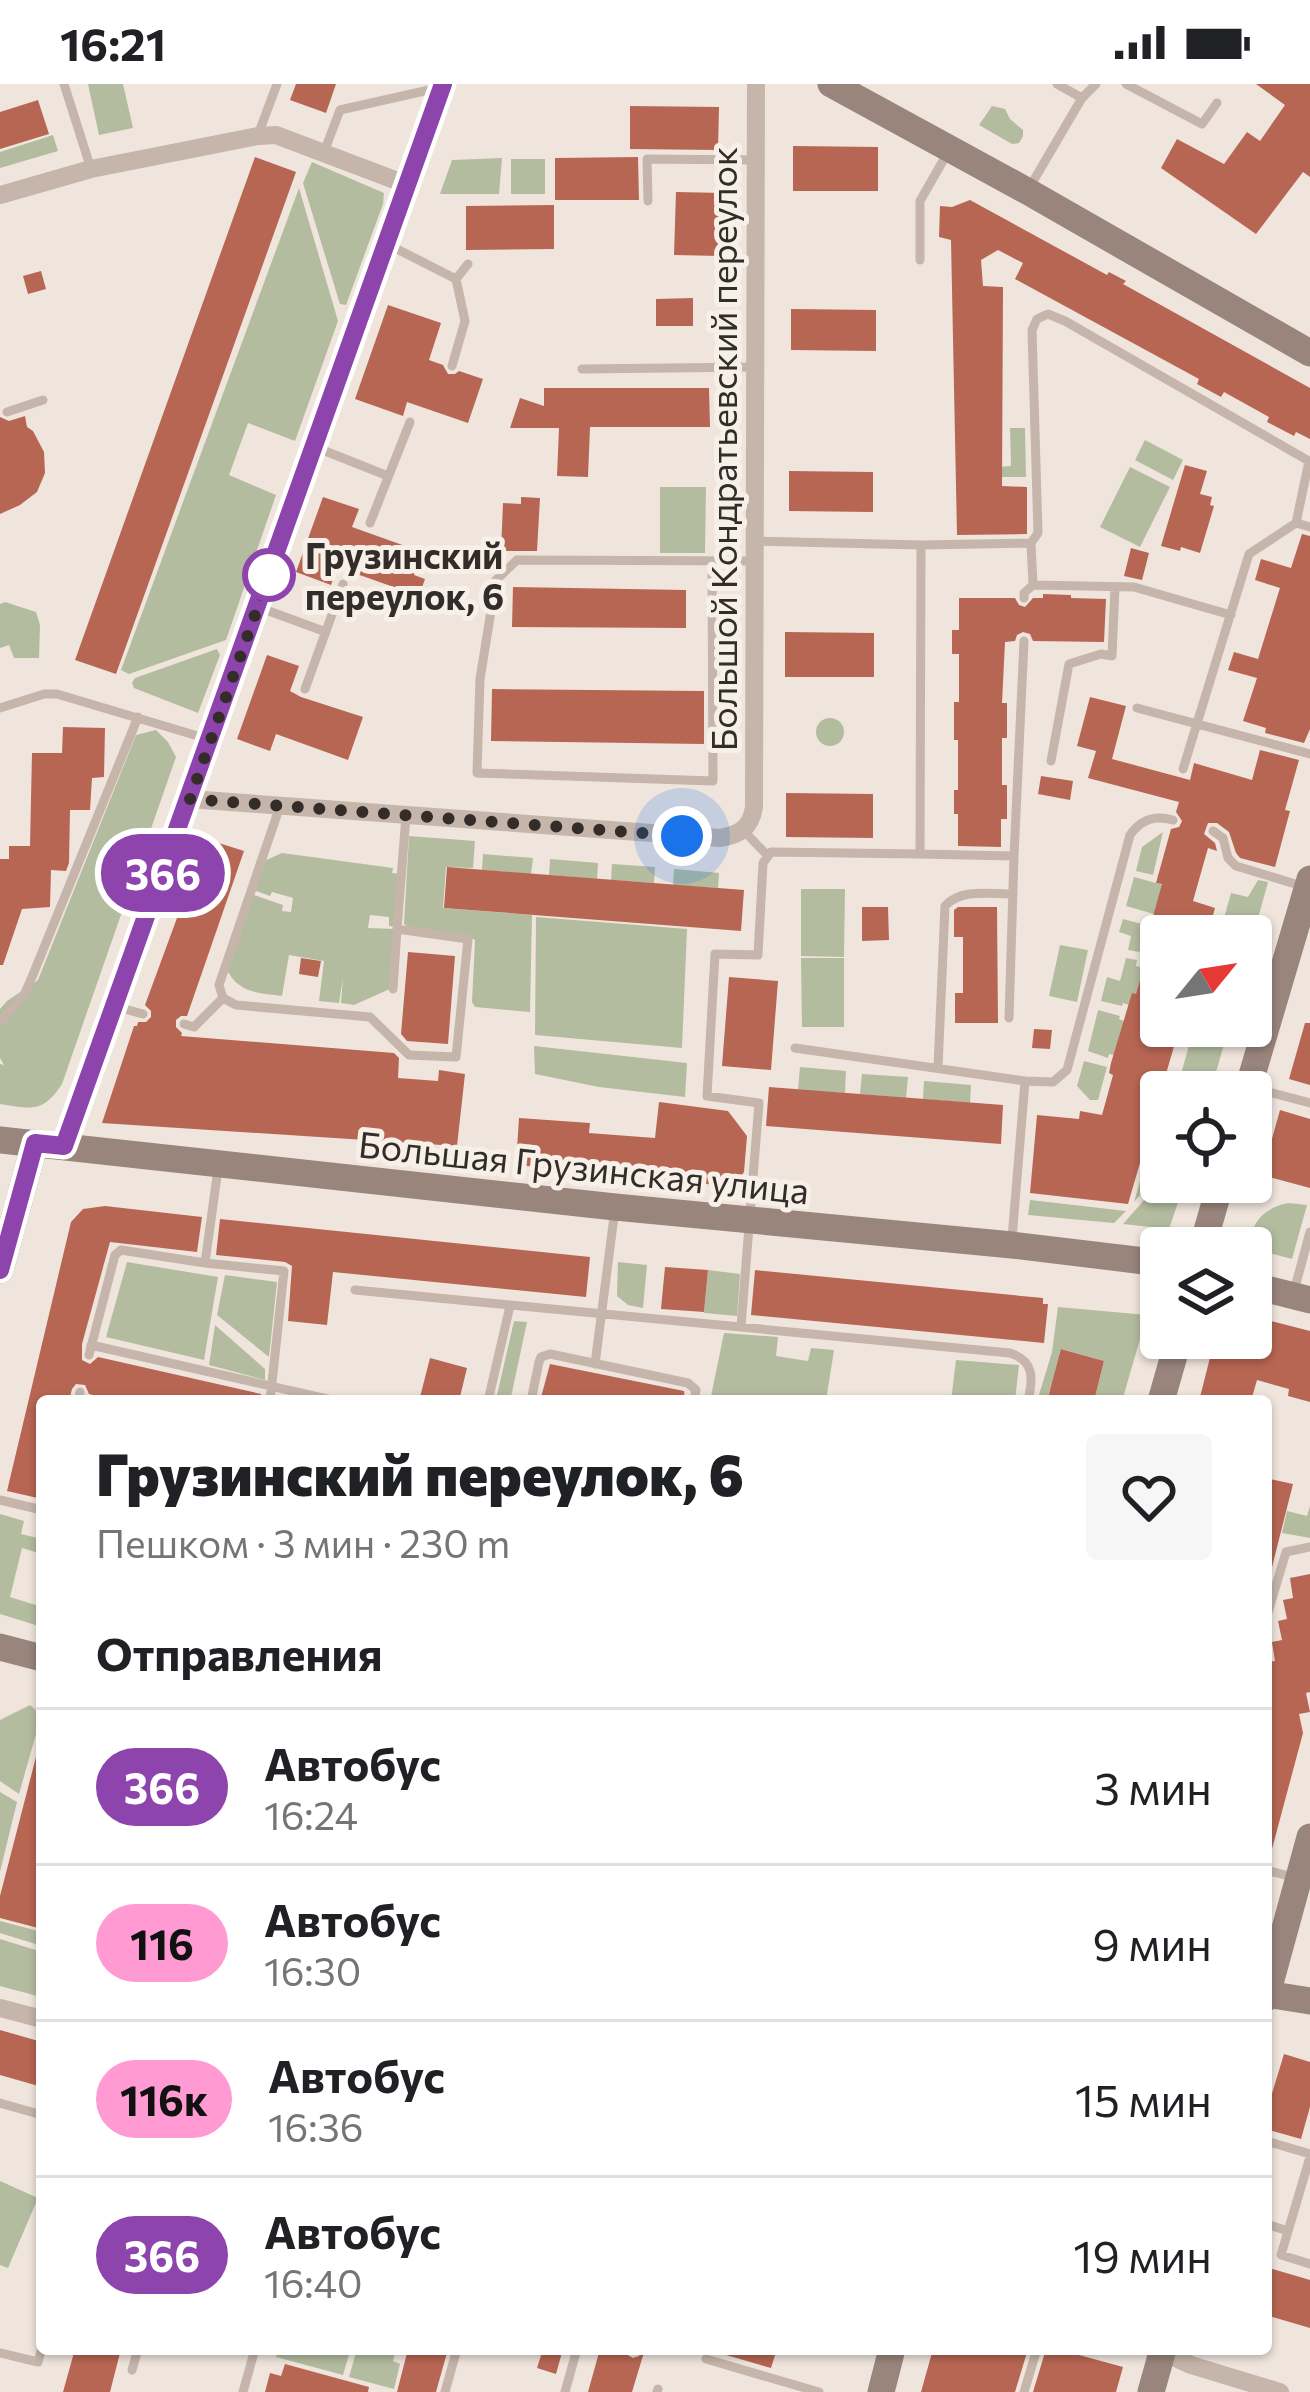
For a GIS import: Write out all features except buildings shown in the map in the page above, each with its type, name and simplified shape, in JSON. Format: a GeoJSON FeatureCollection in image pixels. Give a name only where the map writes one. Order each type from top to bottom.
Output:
{"type":"FeatureCollection","features":[{"type":"Feature","properties":{"kind":"main road"},"geometry":{"type":"LineString","coordinates":[[831,84],[1310,352]]}},
{"type":"Feature","properties":{"kind":"main road"},"geometry":{"type":"LineString","coordinates":[[1254,1071],[1308,894]]}},
{"type":"Feature","properties":{"kind":"main road","name":"Большая Грузинская улица"},"geometry":{"type":"LineString","coordinates":[[0,1140],[1140,1260]]}},
{"type":"Feature","properties":{"kind":"main road"},"geometry":{"type":"LineString","coordinates":[[0,1270],[35,1143]]}},
{"type":"Feature","properties":{"kind":"main road"},"geometry":{"type":"LineString","coordinates":[[1163,1395],[1173,1359]]}},
{"type":"Feature","properties":{"kind":"main road"},"geometry":{"type":"LineString","coordinates":[[0,1647],[36,1656]]}},
{"type":"Feature","properties":{"kind":"main road"},"geometry":{"type":"LineString","coordinates":[[1272,1978],[1302,1885],[1309,1846]]}},
{"type":"Feature","properties":{"kind":"main road"},"geometry":{"type":"LineString","coordinates":[[1272,1997],[1310,2001]]}},
{"type":"Feature","properties":{"kind":"main road"},"geometry":{"type":"LineString","coordinates":[[881,2392],[890,2355]]}},
{"type":"Feature","properties":{"kind":"main road"},"geometry":{"type":"LineString","coordinates":[[1151,2392],[1159,2355]]}},
{"type":"Feature","properties":{"kind":"street","name":"Большой Кондратьевский переулок"},"geometry":{"type":"LineString","coordinates":[[743,830],[754,807],[756,84]]}},
{"type":"Feature","properties":{"kind":"street"},"geometry":{"type":"LineString","coordinates":[[64,1146],[443,86]]}},
{"type":"Feature","properties":{"kind":"street"},"geometry":{"type":"LineString","coordinates":[[0,195],[91,169],[277,135],[408,185]]}},
{"type":"Feature","properties":{"kind":"street"},"geometry":{"type":"LineString","coordinates":[[190,799],[719,838],[743,830]]}},
{"type":"Feature","properties":{"kind":"street"},"geometry":{"type":"LineString","coordinates":[[0,2008],[36,2017]]}},
{"type":"Feature","properties":{"kind":"street"},"geometry":{"type":"LineString","coordinates":[[1170,2355],[1280,2392]]}},
{"type":"Feature","properties":{"kind":"lane"},"geometry":{"type":"LineString","coordinates":[[64,84],[91,169]]}},
{"type":"Feature","properties":{"kind":"lane"},"geometry":{"type":"LineString","coordinates":[[258,136],[277,84]]}},
{"type":"Feature","properties":{"kind":"lane"},"geometry":{"type":"LineString","coordinates":[[1057,84],[1082,98]]}},
{"type":"Feature","properties":{"kind":"lane"},"geometry":{"type":"LineString","coordinates":[[1028,191],[1082,98],[1096,84]]}},
{"type":"Feature","properties":{"kind":"lane"},"geometry":{"type":"LineString","coordinates":[[1126,84],[1202,124],[1217,103]]}},
{"type":"Feature","properties":{"kind":"lane"},"geometry":{"type":"LineString","coordinates":[[324,152],[340,110],[443,86]]}},
{"type":"Feature","properties":{"kind":"lane"},"geometry":{"type":"LineString","coordinates":[[920,260],[920,201],[949,149]]}},
{"type":"Feature","properties":{"kind":"lane"},"geometry":{"type":"LineString","coordinates":[[647,201],[647,159],[755,160]]}},
{"type":"Feature","properties":{"kind":"lane"},"geometry":{"type":"LineString","coordinates":[[387,244],[456,279]]}},
{"type":"Feature","properties":{"kind":"lane"},"geometry":{"type":"LineString","coordinates":[[456,279],[468,264]]}},
{"type":"Feature","properties":{"kind":"lane"},"geometry":{"type":"LineString","coordinates":[[452,366],[465,321],[456,279]]}},
{"type":"Feature","properties":{"kind":"lane"},"geometry":{"type":"LineString","coordinates":[[1033,585],[1031,543],[1038,533],[1032,330],[1037,319],[1048,314],[1309,461],[1296,523],[1249,554],[1183,769]]}},
{"type":"Feature","properties":{"kind":"lane"},"geometry":{"type":"LineString","coordinates":[[582,369],[755,367]]}},
{"type":"Feature","properties":{"kind":"lane"},"geometry":{"type":"LineString","coordinates":[[7,412],[44,400]]}},
{"type":"Feature","properties":{"kind":"lane"},"geometry":{"type":"LineString","coordinates":[[370,523],[410,422]]}},
{"type":"Feature","properties":{"kind":"lane"},"geometry":{"type":"LineString","coordinates":[[315,447],[388,476]]}},
{"type":"Feature","properties":{"kind":"lane"},"geometry":{"type":"LineString","coordinates":[[1296,523],[1310,527]]}},
{"type":"Feature","properties":{"kind":"lane"},"geometry":{"type":"LineString","coordinates":[[756,541],[1031,543]]}},
{"type":"Feature","properties":{"kind":"lane"},"geometry":{"type":"LineString","coordinates":[[920,854],[921,545]]}},
{"type":"Feature","properties":{"kind":"lane"},"geometry":{"type":"LineString","coordinates":[[712,561],[713,782],[477,773],[480,679],[496,580],[517,560],[756,561]]}},
{"type":"Feature","properties":{"kind":"lane"},"geometry":{"type":"LineString","coordinates":[[305,689],[343,584]]}},
{"type":"Feature","properties":{"kind":"lane"},"geometry":{"type":"LineString","coordinates":[[1024,598],[1033,585],[1134,587],[1231,614]]}},
{"type":"Feature","properties":{"kind":"lane"},"geometry":{"type":"LineString","coordinates":[[1051,760],[1069,664],[1101,654],[1112,656],[1114,587]]}},
{"type":"Feature","properties":{"kind":"lane"},"geometry":{"type":"LineString","coordinates":[[258,607],[326,632]]}},
{"type":"Feature","properties":{"kind":"lane"},"geometry":{"type":"LineString","coordinates":[[1010,1018],[1024,641]]}},
{"type":"Feature","properties":{"kind":"lane"},"geometry":{"type":"LineString","coordinates":[[0,708],[58,694],[211,739]]}},
{"type":"Feature","properties":{"kind":"lane"},"geometry":{"type":"LineString","coordinates":[[1136,708],[1310,754]]}},
{"type":"Feature","properties":{"kind":"lane"},"geometry":{"type":"LineString","coordinates":[[0,1022],[32,977],[138,717]]}},
{"type":"Feature","properties":{"kind":"lane"},"geometry":{"type":"LineString","coordinates":[[280,806],[219,985],[224,998],[236,1005],[370,1017],[409,1055],[456,1057],[468,939],[398,928]]}},
{"type":"Feature","properties":{"kind":"lane"},"geometry":{"type":"LineString","coordinates":[[393,989],[406,815]]}},
{"type":"Feature","properties":{"kind":"lane"},"geometry":{"type":"LineString","coordinates":[[795,1048],[1053,1082],[1067,1070],[1130,835],[1148,819],[1174,820]]}},
{"type":"Feature","properties":{"kind":"lane"},"geometry":{"type":"LineString","coordinates":[[743,830],[767,855]]}},
{"type":"Feature","properties":{"kind":"lane"},"geometry":{"type":"LineString","coordinates":[[1213,832],[1223,838],[1228,858],[1236,866],[1308,894]]}},
{"type":"Feature","properties":{"kind":"lane"},"geometry":{"type":"LineString","coordinates":[[741,1326],[759,1103],[707,1096],[715,953],[758,955],[767,855],[776,851],[1013,856]]}},
{"type":"Feature","properties":{"kind":"lane"},"geometry":{"type":"LineString","coordinates":[[938,1069],[945,906],[963,894],[1013,894]]}},
{"type":"Feature","properties":{"kind":"lane"},"geometry":{"type":"LineString","coordinates":[[184,1024],[194,1027],[224,998]]}},
{"type":"Feature","properties":{"kind":"lane"},"geometry":{"type":"LineString","coordinates":[[114,1006],[143,1014]]}},
{"type":"Feature","properties":{"kind":"lane"},"geometry":{"type":"LineString","coordinates":[[1012,1245],[1025,1081]]}},
{"type":"Feature","properties":{"kind":"lane"},"geometry":{"type":"LineString","coordinates":[[1272,1094],[1310,1103]]}},
{"type":"Feature","properties":{"kind":"lane"},"geometry":{"type":"LineString","coordinates":[[205,1263],[218,1163]]}},
{"type":"Feature","properties":{"kind":"lane"},"geometry":{"type":"LineString","coordinates":[[595,1364],[615,1207]]}},
{"type":"Feature","properties":{"kind":"lane"},"geometry":{"type":"LineString","coordinates":[[1301,1298],[1310,1232]]}},
{"type":"Feature","properties":{"kind":"lane"},"geometry":{"type":"LineString","coordinates":[[271,1395],[273,1388],[284,1271],[121,1250],[115,1255],[90,1350],[273,1388],[307,1395]]}},
{"type":"Feature","properties":{"kind":"lane"},"geometry":{"type":"LineString","coordinates":[[355,1290],[1010,1353],[1023,1358],[1031,1370],[1029,1395]]}},
{"type":"Feature","properties":{"kind":"lane"},"geometry":{"type":"LineString","coordinates":[[489,1395],[510,1306]]}},
{"type":"Feature","properties":{"kind":"lane"},"geometry":{"type":"LineString","coordinates":[[532,1395],[545,1355],[688,1384],[695,1395]]}},
{"type":"Feature","properties":{"kind":"lane"},"geometry":{"type":"LineString","coordinates":[[0,1500],[36,1509]]}},
{"type":"Feature","properties":{"kind":"lane"},"geometry":{"type":"LineString","coordinates":[[1272,1599],[1286,1552],[1310,1547]]}},
{"type":"Feature","properties":{"kind":"lane"},"geometry":{"type":"LineString","coordinates":[[1272,1872],[1302,1885]]}},
{"type":"Feature","properties":{"kind":"lane"},"geometry":{"type":"LineString","coordinates":[[0,2103],[36,2113]]}},
{"type":"Feature","properties":{"kind":"lane"},"geometry":{"type":"LineString","coordinates":[[1272,2142],[1310,2156],[1281,2255],[1310,2264]]}},
{"type":"Feature","properties":{"kind":"lane"},"geometry":{"type":"LineString","coordinates":[[1272,2226],[1288,2231]]}},
{"type":"Feature","properties":{"kind":"lane"},"geometry":{"type":"LineString","coordinates":[[0,2353],[38,2362],[40,2355]]}},
{"type":"Feature","properties":{"kind":"lane"},"geometry":{"type":"LineString","coordinates":[[132,2370],[136,2355]]}},
{"type":"Feature","properties":{"kind":"lane"},"geometry":{"type":"LineString","coordinates":[[243,2392],[253,2355]]}},
{"type":"Feature","properties":{"kind":"lane"},"geometry":{"type":"LineString","coordinates":[[445,2392],[455,2355]]}},
{"type":"Feature","properties":{"kind":"lane"},"geometry":{"type":"LineString","coordinates":[[566,2392],[575,2355]]}},
{"type":"Feature","properties":{"kind":"lane"},"geometry":{"type":"LineString","coordinates":[[1024,2392],[1034,2355]]}},
{"type":"Feature","properties":{"kind":"lane"},"geometry":{"type":"LineString","coordinates":[[706,2359],[787,2388],[819,2392]]}},
{"type":"Feature","properties":{"kind":"green space"},"geometry":{"type":"Polygon","coordinates":[[[88,84],[123,84],[133,128],[99,135],[88,84]]]}},
{"type":"Feature","properties":{"kind":"green space"},"geometry":{"type":"Polygon","coordinates":[[[992,106],[1005,109],[1023,130],[1019,143],[1012,144],[979,125],[992,106]]]}},
{"type":"Feature","properties":{"kind":"green space"},"geometry":{"type":"Polygon","coordinates":[[[53,135],[58,151],[0,168],[0,152],[53,135]]]}},
{"type":"Feature","properties":{"kind":"green space"},"geometry":{"type":"Polygon","coordinates":[[[502,158],[499,194],[440,194],[452,160],[502,158]]]}},
{"type":"Feature","properties":{"kind":"green space"},"geometry":{"type":"Polygon","coordinates":[[[511,159],[545,159],[545,194],[511,194],[511,159]]]}},
{"type":"Feature","properties":{"kind":"green space"},"geometry":{"type":"Polygon","coordinates":[[[312,162],[384,193],[346,305],[340,304],[303,183],[312,162]]]}},
{"type":"Feature","properties":{"kind":"green space"},"geometry":{"type":"Polygon","coordinates":[[[299,188],[338,321],[295,441],[248,423],[229,475],[276,495],[226,640],[129,674],[121,670],[299,188]]]}},
{"type":"Feature","properties":{"kind":"green space"},"geometry":{"type":"Polygon","coordinates":[[[1010,428],[1025,428],[1026,477],[1000,477],[999,467],[1011,466],[1010,428]]]}},
{"type":"Feature","properties":{"kind":"green space"},"geometry":{"type":"Polygon","coordinates":[[[1145,440],[1183,460],[1173,480],[1135,460],[1145,440]]]}},
{"type":"Feature","properties":{"kind":"green space"},"geometry":{"type":"Polygon","coordinates":[[[1130,467],[1170,487],[1140,547],[1100,527],[1130,467]]]}},
{"type":"Feature","properties":{"kind":"green space"},"geometry":{"type":"Polygon","coordinates":[[[660,487],[706,487],[705,553],[660,553],[660,487]]]}},
{"type":"Feature","properties":{"kind":"green space"},"geometry":{"type":"Polygon","coordinates":[[[0,604],[36,612],[39,658],[14,658],[9,645],[0,648],[0,604]]]}},
{"type":"Feature","properties":{"kind":"green space"},"geometry":{"type":"Polygon","coordinates":[[[217,649],[220,655],[198,713],[134,688],[135,678],[217,649]]]}},
{"type":"Feature","properties":{"kind":"green space"},"geometry":{"type":"Polygon","coordinates":[[[830,718],[840,722],[844,732],[840,742],[830,746],[820,742],[816,732],[820,722],[830,718]]]}},
{"type":"Feature","properties":{"kind":"green space"},"geometry":{"type":"Polygon","coordinates":[[[156,730],[176,757],[62,1084],[36,1107],[0,1104],[0,1064],[4,1065],[0,1009],[38,980],[136,735],[156,730]]]}},
{"type":"Feature","properties":{"kind":"green space"},"geometry":{"type":"Polygon","coordinates":[[[1163,832],[1153,875],[1136,871],[1142,847],[1163,832]]]}},
{"type":"Feature","properties":{"kind":"green space"},"geometry":{"type":"Polygon","coordinates":[[[409,836],[475,841],[473,868],[446,867],[443,908],[532,915],[530,1012],[475,1007],[475,940],[404,924],[409,836]]]}},
{"type":"Feature","properties":{"kind":"green space"},"geometry":{"type":"Polygon","coordinates":[[[282,853],[393,868],[392,873],[401,874],[396,927],[389,926],[389,917],[370,915],[368,928],[396,929],[392,988],[354,1005],[341,1003],[343,978],[339,1003],[319,1001],[324,961],[289,955],[282,996],[249,990],[231,976],[226,968],[251,894],[291,912],[293,898],[253,890],[264,861],[282,853]]]}},
{"type":"Feature","properties":{"kind":"green space"},"geometry":{"type":"Polygon","coordinates":[[[483,854],[533,858],[531,874],[482,870],[483,854]]]}},
{"type":"Feature","properties":{"kind":"green space"},"geometry":{"type":"Polygon","coordinates":[[[550,859],[598,863],[597,879],[549,875],[550,859]]]}},
{"type":"Feature","properties":{"kind":"green space"},"geometry":{"type":"Polygon","coordinates":[[[612,864],[655,867],[654,883],[611,880],[612,864]]]}},
{"type":"Feature","properties":{"kind":"green space"},"geometry":{"type":"Polygon","coordinates":[[[674,869],[719,873],[718,888],[673,885],[674,869]]]}},
{"type":"Feature","properties":{"kind":"green space"},"geometry":{"type":"Polygon","coordinates":[[[1134,877],[1167,886],[1154,914],[1126,906],[1134,877]]]}},
{"type":"Feature","properties":{"kind":"green space"},"geometry":{"type":"Polygon","coordinates":[[[1258,880],[1268,882],[1259,915],[1225,915],[1231,893],[1248,897],[1258,880]]]}},
{"type":"Feature","properties":{"kind":"green space"},"geometry":{"type":"Polygon","coordinates":[[[801,889],[845,889],[844,957],[801,956],[801,889]]]}},
{"type":"Feature","properties":{"kind":"green space"},"geometry":{"type":"Polygon","coordinates":[[[536,917],[687,929],[682,1048],[535,1035],[536,917]]]}},
{"type":"Feature","properties":{"kind":"green space"},"geometry":{"type":"Polygon","coordinates":[[[1123,919],[1140,923],[1139,952],[1128,950],[1131,936],[1119,932],[1123,919]]]}},
{"type":"Feature","properties":{"kind":"green space"},"geometry":{"type":"Polygon","coordinates":[[[1060,945],[1088,950],[1077,1002],[1049,996],[1060,945]]]}},
{"type":"Feature","properties":{"kind":"green space"},"geometry":{"type":"Polygon","coordinates":[[[801,958],[844,958],[844,1027],[802,1027],[801,958]]]}},
{"type":"Feature","properties":{"kind":"green space"},"geometry":{"type":"Polygon","coordinates":[[[1126,958],[1137,960],[1140,981],[1129,1005],[1101,1001],[1107,977],[1120,981],[1126,958]]]}},
{"type":"Feature","properties":{"kind":"green space"},"geometry":{"type":"Polygon","coordinates":[[[1098,1010],[1124,1021],[1114,1055],[1108,1058],[1088,1051],[1098,1010]]]}},
{"type":"Feature","properties":{"kind":"green space"},"geometry":{"type":"Polygon","coordinates":[[[534,1046],[687,1063],[685,1097],[535,1074],[534,1046]]]}},
{"type":"Feature","properties":{"kind":"green space"},"geometry":{"type":"Polygon","coordinates":[[[1189,1047],[1223,1047],[1216,1071],[1182,1071],[1189,1047]]]}},
{"type":"Feature","properties":{"kind":"green space"},"geometry":{"type":"Polygon","coordinates":[[[1084,1061],[1107,1067],[1098,1100],[1090,1100],[1077,1086],[1084,1061]]]}},
{"type":"Feature","properties":{"kind":"green space"},"geometry":{"type":"Polygon","coordinates":[[[800,1067],[846,1071],[845,1093],[798,1090],[800,1067]]]}},
{"type":"Feature","properties":{"kind":"green space"},"geometry":{"type":"Polygon","coordinates":[[[862,1074],[908,1077],[906,1098],[860,1094],[862,1074]]]}},
{"type":"Feature","properties":{"kind":"green space"},"geometry":{"type":"Polygon","coordinates":[[[924,1081],[971,1085],[970,1103],[923,1099],[924,1081]]]}},
{"type":"Feature","properties":{"kind":"green space"},"geometry":{"type":"Polygon","coordinates":[[[1030,1200],[1126,1211],[1114,1223],[1028,1215],[1030,1200]]]}},
{"type":"Feature","properties":{"kind":"green space"},"geometry":{"type":"Polygon","coordinates":[[[1142,1203],[1178,1203],[1170,1227],[1123,1224],[1142,1203]]]}},
{"type":"Feature","properties":{"kind":"green space"},"geometry":{"type":"Polygon","coordinates":[[[1307,1205],[1292,1259],[1272,1254],[1272,1227],[1255,1227],[1273,1208],[1307,1205]]]}},
{"type":"Feature","properties":{"kind":"green space"},"geometry":{"type":"Polygon","coordinates":[[[127,1262],[218,1277],[204,1360],[106,1337],[127,1262]]]}},
{"type":"Feature","properties":{"kind":"green space"},"geometry":{"type":"Polygon","coordinates":[[[618,1262],[647,1265],[643,1308],[617,1296],[618,1262]]]}},
{"type":"Feature","properties":{"kind":"green space"},"geometry":{"type":"Polygon","coordinates":[[[708,1270],[740,1274],[737,1316],[704,1313],[708,1270]]]}},
{"type":"Feature","properties":{"kind":"green space"},"geometry":{"type":"Polygon","coordinates":[[[225,1275],[277,1282],[269,1357],[217,1315],[225,1275]]]}},
{"type":"Feature","properties":{"kind":"green space"},"geometry":{"type":"Polygon","coordinates":[[[1058,1307],[1140,1314],[1140,1339],[1124,1395],[1096,1395],[1104,1361],[1062,1349],[1048,1395],[1039,1395],[1052,1352],[1058,1307]]]}},
{"type":"Feature","properties":{"kind":"green space"},"geometry":{"type":"Polygon","coordinates":[[[514,1321],[527,1322],[511,1395],[497,1395],[514,1321]]]}},
{"type":"Feature","properties":{"kind":"green space"},"geometry":{"type":"Polygon","coordinates":[[[215,1325],[265,1369],[265,1380],[209,1365],[215,1325]]]}},
{"type":"Feature","properties":{"kind":"green space"},"geometry":{"type":"Polygon","coordinates":[[[724,1333],[778,1337],[776,1356],[808,1361],[811,1348],[834,1350],[827,1395],[711,1395],[724,1333]]]}},
{"type":"Feature","properties":{"kind":"green space"},"geometry":{"type":"Polygon","coordinates":[[[956,1360],[1019,1365],[1016,1395],[952,1395],[956,1360]]]}},
{"type":"Feature","properties":{"kind":"green space"},"geometry":{"type":"Polygon","coordinates":[[[1310,1506],[1310,1538],[1282,1533],[1287,1511],[1307,1516],[1310,1506]]]}},
{"type":"Feature","properties":{"kind":"green space"},"geometry":{"type":"Polygon","coordinates":[[[0,1514],[24,1521],[21,1534],[36,1538],[36,1552],[22,1548],[10,1597],[36,1605],[36,1625],[0,1614],[0,1514]]]}},
{"type":"Feature","properties":{"kind":"green space"},"geometry":{"type":"Polygon","coordinates":[[[30,1705],[36,1710],[36,1734],[19,1794],[0,1781],[0,1720],[30,1705]]]}},
{"type":"Feature","properties":{"kind":"green space"},"geometry":{"type":"Polygon","coordinates":[[[0,1792],[17,1802],[0,1872],[0,1792]]]}},
{"type":"Feature","properties":{"kind":"green space"},"geometry":{"type":"Polygon","coordinates":[[[0,1921],[36,1930],[36,1944],[0,1933],[0,1921]]]}},
{"type":"Feature","properties":{"kind":"green space"},"geometry":{"type":"Polygon","coordinates":[[[0,1939],[36,1950],[36,1996],[0,1986],[0,1939]]]}},
{"type":"Feature","properties":{"kind":"green space"},"geometry":{"type":"Polygon","coordinates":[[[0,2181],[36,2197],[36,2203],[8,2268],[0,2265],[0,2181]]]}},
{"type":"Feature","properties":{"kind":"green space"},"geometry":{"type":"Polygon","coordinates":[[[276,2355],[349,2355],[343,2375],[276,2355]]]}},
{"type":"Feature","properties":{"kind":"green space"},"geometry":{"type":"Polygon","coordinates":[[[355,2355],[394,2355],[393,2361],[400,2364],[394,2389],[349,2377],[355,2355]]]}},
{"type":"Feature","properties":{"kind":"bus line","name":"366"},"geometry":{"type":"LineString","coordinates":[[0,1270],[35,1143],[64,1146],[443,84]]}},
{"type":"Feature","properties":{"kind":"place","name":"Грузинский переулок, 6"},"geometry":{"type":"Point","coordinates":[269,575]}},
{"type":"Feature","properties":{"kind":"route"},"geometry":{"type":"LineString","coordinates":[[269,575],[190,799],[682,836]]}}]}
